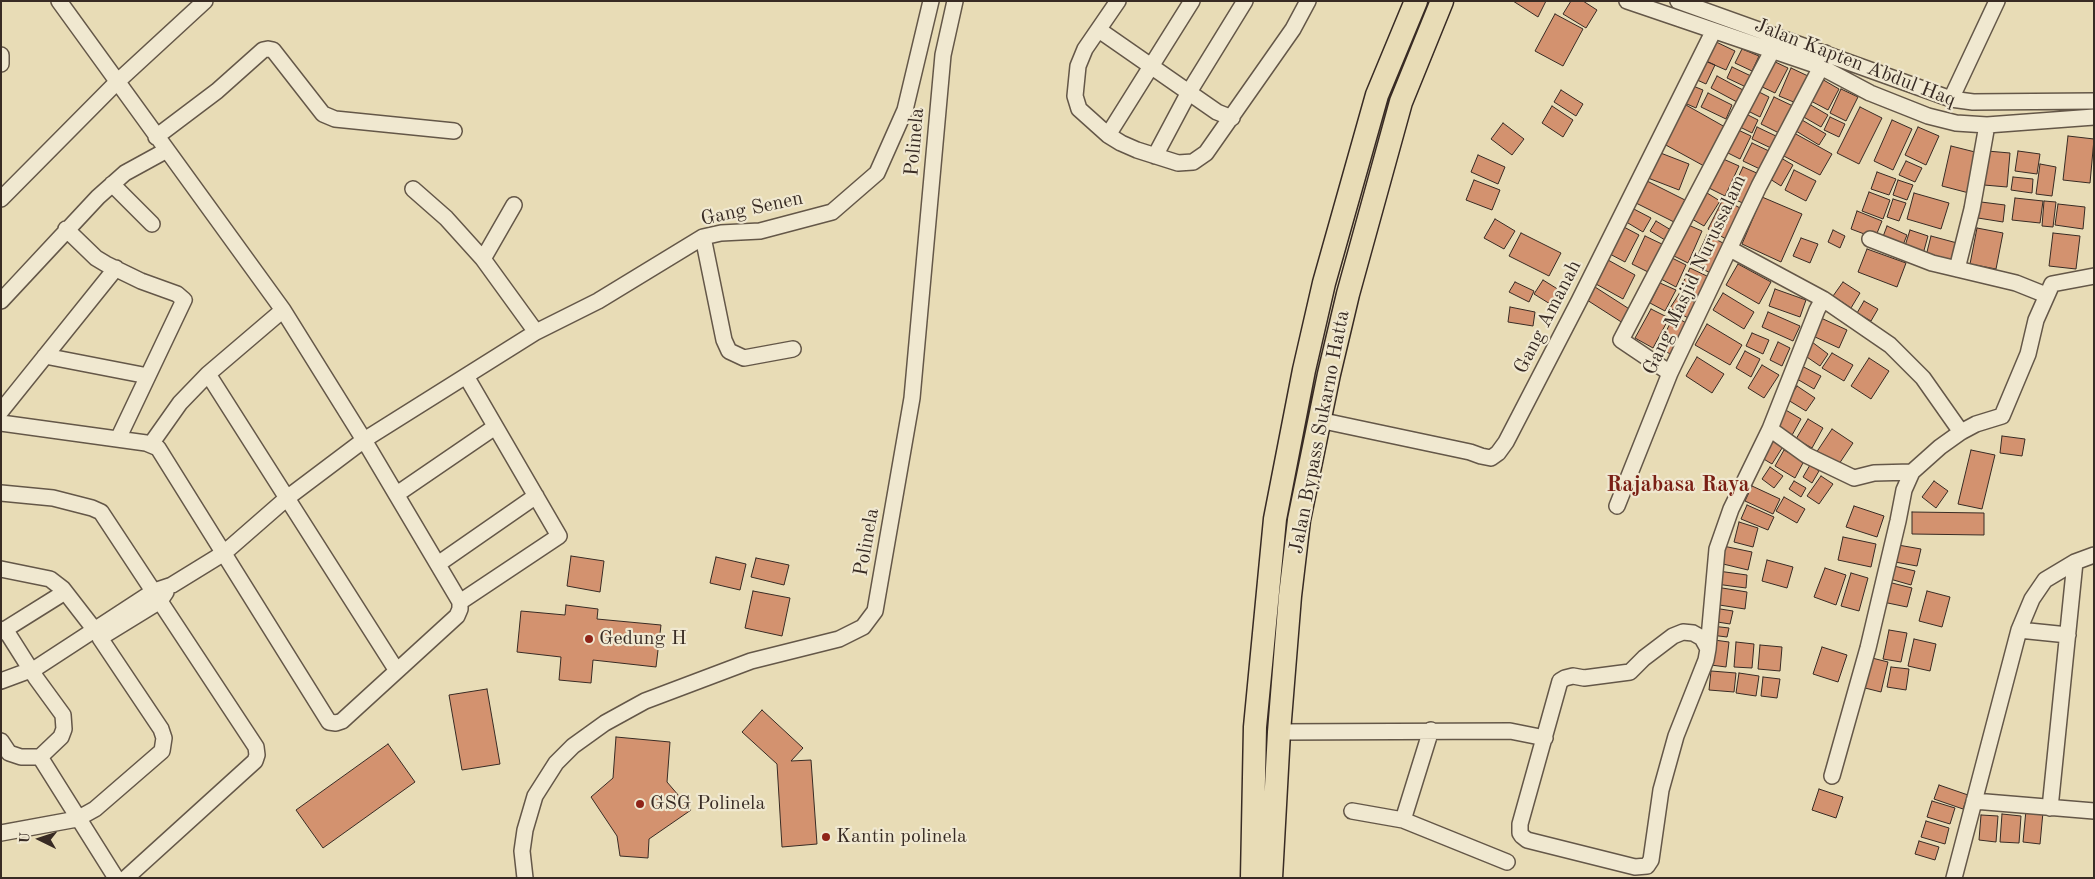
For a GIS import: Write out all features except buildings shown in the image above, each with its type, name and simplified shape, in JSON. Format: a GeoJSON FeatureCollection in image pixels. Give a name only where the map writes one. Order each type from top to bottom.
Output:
{"type":"FeatureCollection","features":[{"type":"Feature","properties":{"kind":"highway","name":"Jalan Bypass Sukarno Hatta"},"geometry":{"type":"LineString","coordinates":[[1252,878],[1256,727],[1275,519],[1304,370],[1324,283],[1377,95],[1416,1]]}},
{"type":"Feature","properties":{"kind":"highway","name":"Jalan Bypass Sukarno Hatta"},"geometry":{"type":"LineString","coordinates":[[1271,878],[1279,732],[1290,596],[1299,520],[1319,420],[1348,294],[1400,102],[1442,1]]}},
{"type":"Feature","properties":{"kind":"street"},"geometry":{"type":"LineString","coordinates":[[1,423],[151,444],[158,448],[329,722],[336,723],[342,721],[457,616],[460,602],[397,494],[283,310],[58,1]]}},
{"type":"Feature","properties":{"kind":"street"},"geometry":{"type":"LineString","coordinates":[[1,199],[117,82],[205,1]]}},
{"type":"Feature","properties":{"kind":"street","name":"Gang Senen"},"geometry":{"type":"LineString","coordinates":[[157,596],[224,553],[287,498],[364,440],[536,332],[598,301],[703,237],[721,233],[760,231],[832,212],[877,173],[905,110],[931,1]]}},
{"type":"Feature","properties":{"kind":"street","name":"Polinela"},"geometry":{"type":"LineString","coordinates":[[525,878],[522,851],[525,830],[536,796],[556,763],[573,746],[605,723],[645,701],[751,661],[839,639],[864,627],[875,611],[912,398],[942,55],[955,1]]}},
{"type":"Feature","properties":{"kind":"street"},"geometry":{"type":"LineString","coordinates":[[1118,1],[1086,49],[1078,66],[1075,96],[1079,110],[1108,135],[1136,150],[1178,163],[1193,162],[1206,153],[1292,29],[1308,1]]}},
{"type":"Feature","properties":{"kind":"street"},"geometry":{"type":"LineString","coordinates":[[1108,135],[1192,1]]}},
{"type":"Feature","properties":{"kind":"street"},"geometry":{"type":"LineString","coordinates":[[1155,156],[1189,92],[1245,1]]}},
{"type":"Feature","properties":{"kind":"street","name":"Jalan Kapten Abdul Haq"},"geometry":{"type":"LineString","coordinates":[[1628,1],[1772,51],[1823,60],[1870,93],[1928,116],[1956,122],[1987,125],[2094,117]]}},
{"type":"Feature","properties":{"kind":"street"},"geometry":{"type":"LineString","coordinates":[[1655,1],[1666,15]]}},
{"type":"Feature","properties":{"kind":"street","name":"Jalan Kapten Abdul Haq"},"geometry":{"type":"LineString","coordinates":[[1678,1],[1823,60],[1951,99],[1973,102],[2094,101]]}},
{"type":"Feature","properties":{"kind":"street"},"geometry":{"type":"LineString","coordinates":[[1951,99],[1997,1]]}},
{"type":"Feature","properties":{"kind":"street"},"geometry":{"type":"LineString","coordinates":[[1099,30],[1217,112],[1232,118]]}},
{"type":"Feature","properties":{"kind":"street","name":"Gang Amanah"},"geometry":{"type":"LineString","coordinates":[[1319,420],[1491,458],[1498,453],[1506,442],[1579,301],[1713,32]]}},
{"type":"Feature","properties":{"kind":"street"},"geometry":{"type":"LineString","coordinates":[[156,137],[217,91],[263,50],[268,49],[272,50],[323,114],[336,119],[454,131]]}},
{"type":"Feature","properties":{"kind":"street"},"geometry":{"type":"LineString","coordinates":[[1670,373],[1621,340],[1772,51]]}},
{"type":"Feature","properties":{"kind":"street"},"geometry":{"type":"LineString","coordinates":[[1,55],[1,64]]}},
{"type":"Feature","properties":{"kind":"street","name":"Gang Masjid Nurussalam"},"geometry":{"type":"LineString","coordinates":[[1617,506],[1670,373],[1759,186],[1823,60]]}},
{"type":"Feature","properties":{"kind":"street"},"geometry":{"type":"LineString","coordinates":[[1956,269],[1972,209],[1987,125]]}},
{"type":"Feature","properties":{"kind":"street"},"geometry":{"type":"LineString","coordinates":[[1,301],[66,229],[112,184],[125,173],[166,150]]}},
{"type":"Feature","properties":{"kind":"street"},"geometry":{"type":"LineString","coordinates":[[112,184],[152,224]]}},
{"type":"Feature","properties":{"kind":"street"},"geometry":{"type":"LineString","coordinates":[[413,189],[446,218],[483,259],[536,332]]}},
{"type":"Feature","properties":{"kind":"street"},"geometry":{"type":"LineString","coordinates":[[483,259],[514,205]]}},
{"type":"Feature","properties":{"kind":"street"},"geometry":{"type":"LineString","coordinates":[[66,229],[96,258],[141,281],[183,297],[184,300],[118,439]]}},
{"type":"Feature","properties":{"kind":"street"},"geometry":{"type":"LineString","coordinates":[[703,237],[724,340],[729,352],[744,358],[794,350]]}},
{"type":"Feature","properties":{"kind":"street"},"geometry":{"type":"LineString","coordinates":[[1870,239],[1932,263],[2016,283],[2046,295]]}},
{"type":"Feature","properties":{"kind":"street"},"geometry":{"type":"LineString","coordinates":[[1730,249],[1823,299],[1890,345],[1923,378],[1961,432]]}},
{"type":"Feature","properties":{"kind":"street"},"geometry":{"type":"LineString","coordinates":[[1,411],[116,268]]}},
{"type":"Feature","properties":{"kind":"street"},"geometry":{"type":"LineString","coordinates":[[1832,776],[1868,648],[1902,497],[1912,472],[1940,447],[1961,432],[1976,424],[2002,416],[2028,354],[2036,320],[2052,284],[2094,276]]}},
{"type":"Feature","properties":{"kind":"street"},"geometry":{"type":"LineString","coordinates":[[1708,649],[1702,638],[1693,633],[1683,632],[1673,636],[1630,672],[1584,678],[1565,678],[1560,681],[1520,824],[1522,836],[1527,840],[1639,868],[1647,866],[1652,860],[1661,790],[1676,736],[1703,671],[1708,649],[1717,549],[1731,509],[1770,429],[1816,310],[1823,299]]}},
{"type":"Feature","properties":{"kind":"street"},"geometry":{"type":"LineString","coordinates":[[151,444],[180,403],[208,374],[283,310]]}},
{"type":"Feature","properties":{"kind":"street"},"geometry":{"type":"LineString","coordinates":[[45,356],[148,376]]}},
{"type":"Feature","properties":{"kind":"street"},"geometry":{"type":"LineString","coordinates":[[208,374],[398,671]]}},
{"type":"Feature","properties":{"kind":"street"},"geometry":{"type":"LineString","coordinates":[[460,602],[559,536],[466,376]]}},
{"type":"Feature","properties":{"kind":"street"},"geometry":{"type":"LineString","coordinates":[[397,494],[495,427]]}},
{"type":"Feature","properties":{"kind":"street"},"geometry":{"type":"LineString","coordinates":[[1770,429],[1806,455],[1854,478],[1874,473],[1912,472]]}},
{"type":"Feature","properties":{"kind":"street"},"geometry":{"type":"LineString","coordinates":[[1,493],[52,498],[101,512],[256,747],[257,755],[255,761],[126,878]]}},
{"type":"Feature","properties":{"kind":"street"},"geometry":{"type":"LineString","coordinates":[[438,564],[536,496]]}},
{"type":"Feature","properties":{"kind":"street"},"geometry":{"type":"LineString","coordinates":[[1954,878],[2018,630],[2032,599],[2045,580],[2075,562],[2094,555]]}},
{"type":"Feature","properties":{"kind":"street"},"geometry":{"type":"LineString","coordinates":[[2050,808],[2075,562]]}},
{"type":"Feature","properties":{"kind":"street"},"geometry":{"type":"LineString","coordinates":[[1,569],[50,579],[66,592],[97,634],[161,729],[164,738],[162,751],[95,809],[77,819],[1,833]]}},
{"type":"Feature","properties":{"kind":"street"},"geometry":{"type":"LineString","coordinates":[[1,741],[9,752],[21,757],[40,757],[61,737],[64,729],[63,715],[3,631],[66,592]]}},
{"type":"Feature","properties":{"kind":"street"},"geometry":{"type":"LineString","coordinates":[[1,690],[34,674],[157,596]]}},
{"type":"Feature","properties":{"kind":"street"},"geometry":{"type":"LineString","coordinates":[[2018,630],[2068,635]]}},
{"type":"Feature","properties":{"kind":"street"},"geometry":{"type":"LineString","coordinates":[[1,681],[34,674]]}},
{"type":"Feature","properties":{"kind":"street"},"geometry":{"type":"LineString","coordinates":[[1403,820],[1431,730]]}},
{"type":"Feature","properties":{"kind":"street"},"geometry":{"type":"LineString","coordinates":[[1279,732],[1510,731],[1545,738]]}},
{"type":"Feature","properties":{"kind":"street"},"geometry":{"type":"LineString","coordinates":[[40,757],[77,819],[116,878]]}},
{"type":"Feature","properties":{"kind":"street"},"geometry":{"type":"LineString","coordinates":[[1974,801],[2094,811]]}},
{"type":"Feature","properties":{"kind":"street"},"geometry":{"type":"LineString","coordinates":[[1352,811],[1403,820],[1507,862]]}},
{"type":"Feature","properties":{"kind":"place","name":"Gedung H"},"geometry":{"type":"Point","coordinates":[589,639]}},
{"type":"Feature","properties":{"kind":"place","name":"GSG Polinela"},"geometry":{"type":"Point","coordinates":[640,804]}},
{"type":"Feature","properties":{"kind":"place","name":"Kantin polinela"},"geometry":{"type":"Point","coordinates":[826,837]}},
{"type":"Feature","properties":{"kind":"district","name":"Rajabasa Raya"},"geometry":{"type":"Point","coordinates":[1678,485]}}]}
